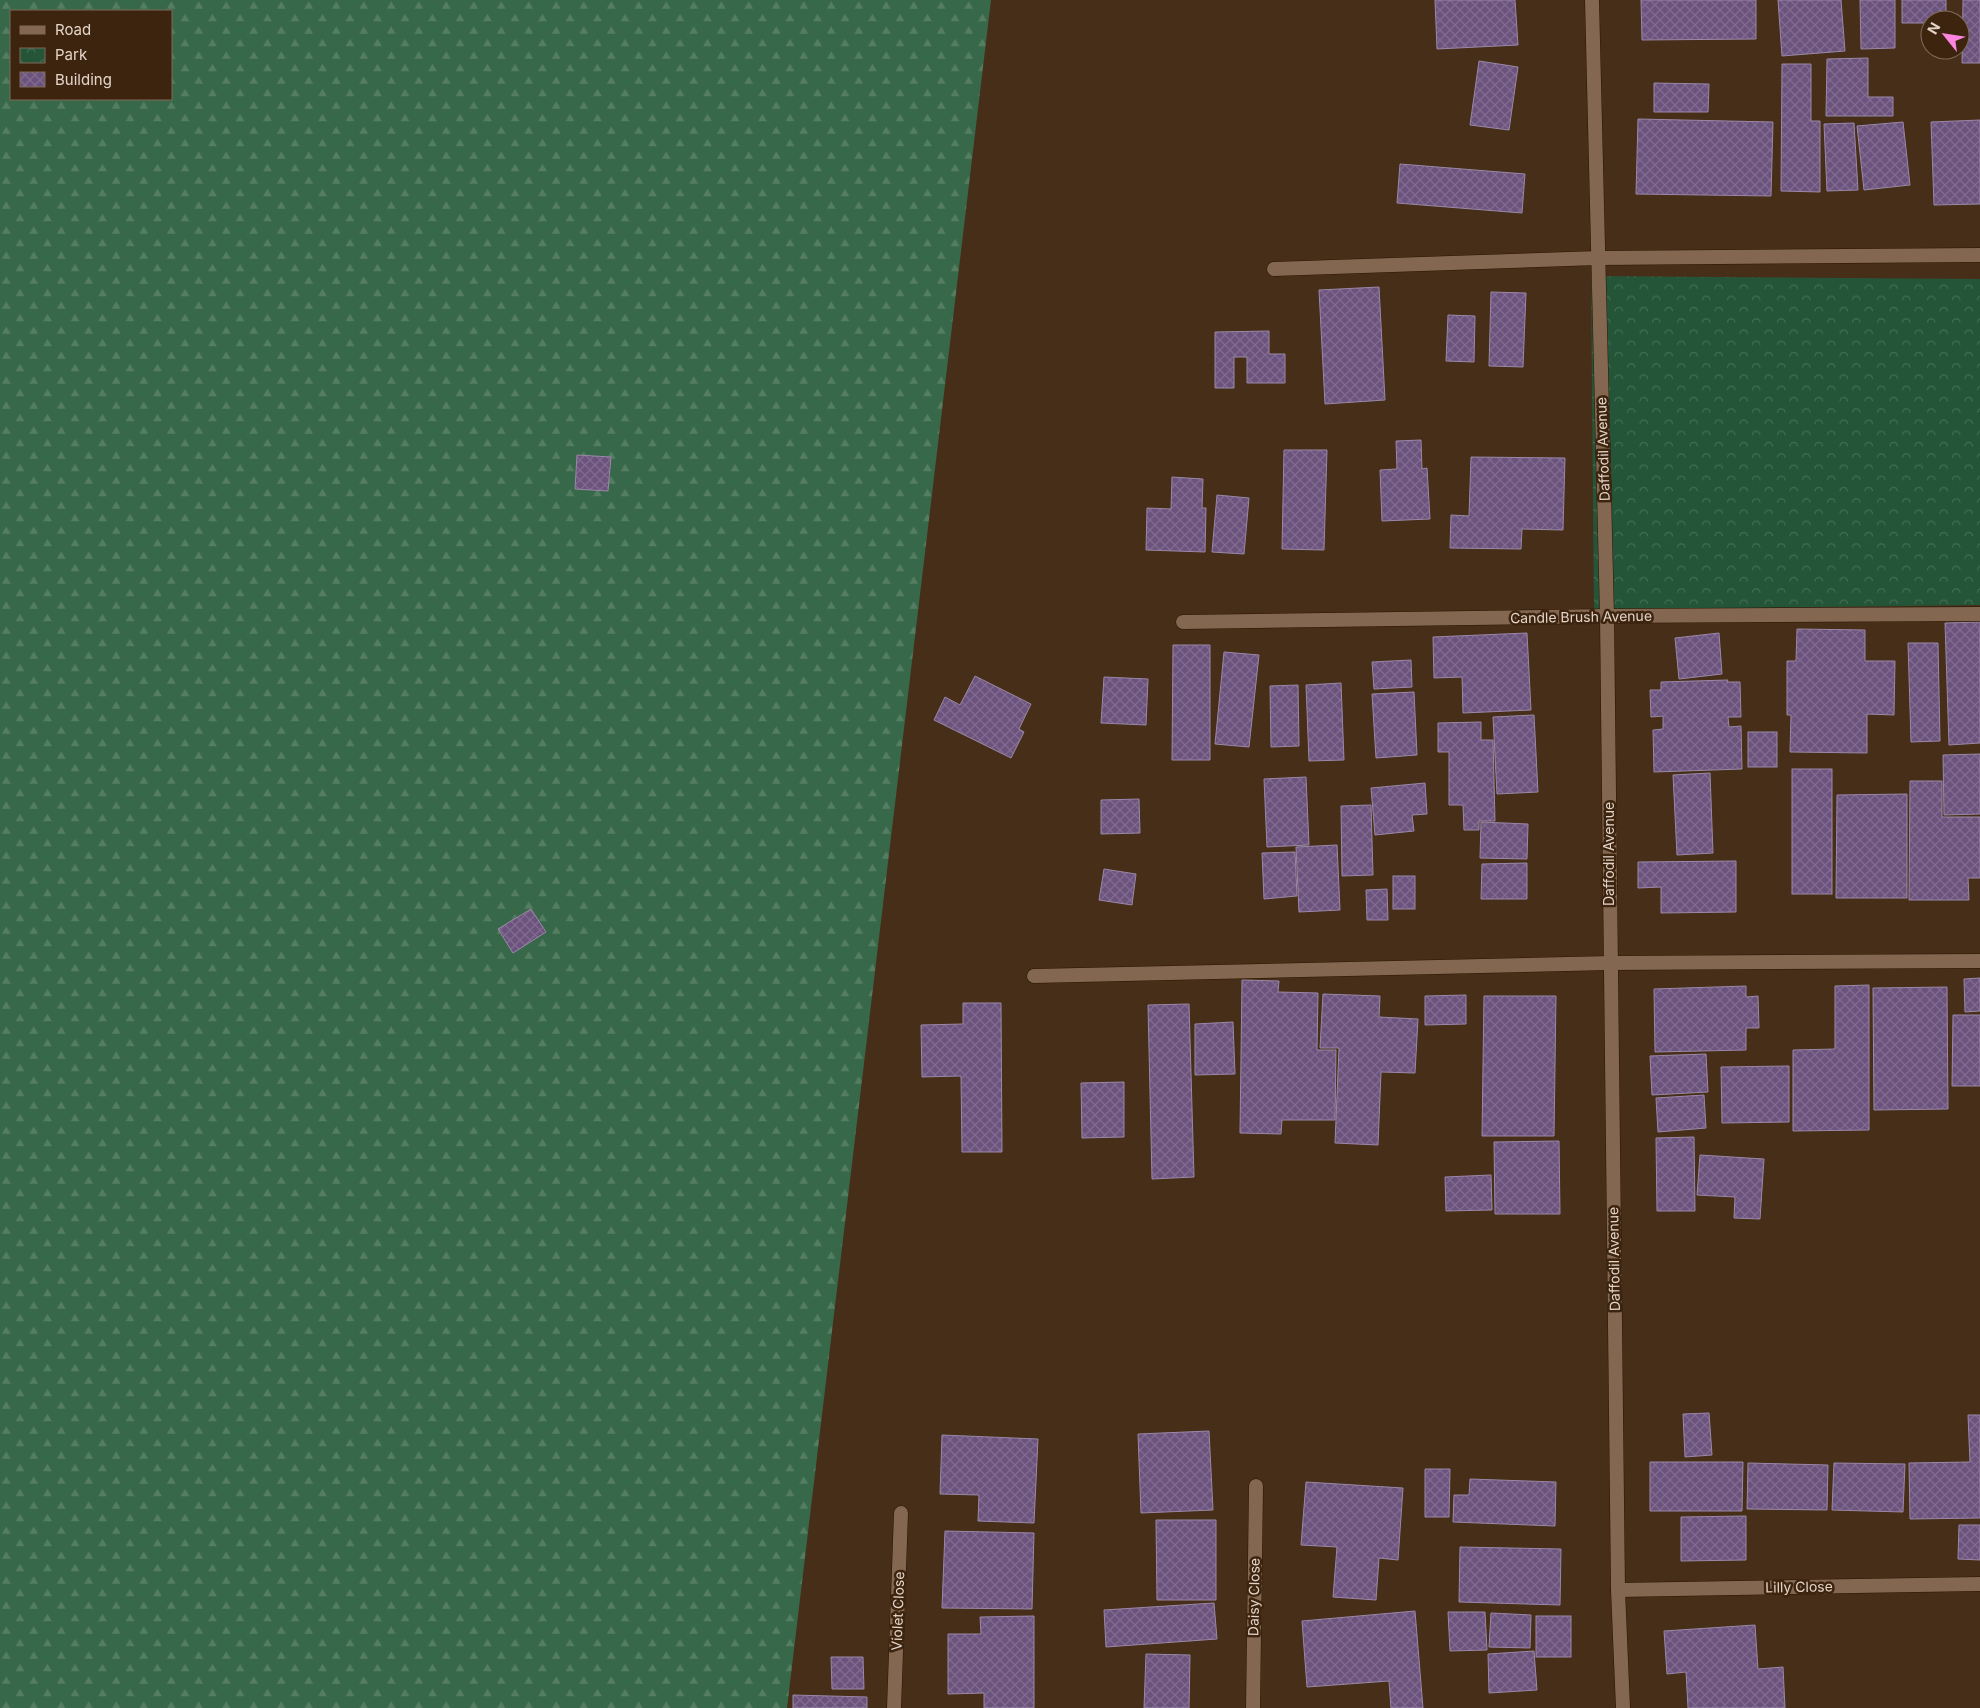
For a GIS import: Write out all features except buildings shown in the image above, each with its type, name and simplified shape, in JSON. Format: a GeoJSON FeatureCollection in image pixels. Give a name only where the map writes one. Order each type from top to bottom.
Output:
{"type":"FeatureCollection","features":[{"type":"Feature","properties":{"kind":"street","name":"Daffodil Avenue"},"geometry":{"type":"LineString","coordinates":[[1592,0],[1607,616],[1618,1590],[1623,1708]]}},
{"type":"Feature","properties":{"kind":"street"},"geometry":{"type":"LineString","coordinates":[[1274,269],[1598,258],[1980,255]]}},
{"type":"Feature","properties":{"kind":"street","name":"Candle Brush Avenue"},"geometry":{"type":"LineString","coordinates":[[1183,622],[1607,616],[1980,614]]}},
{"type":"Feature","properties":{"kind":"street"},"geometry":{"type":"LineString","coordinates":[[1034,976],[1610,963],[1980,962]]}},
{"type":"Feature","properties":{"kind":"street","name":"Daisy Close"},"geometry":{"type":"LineString","coordinates":[[1253,1708],[1256,1486]]}},
{"type":"Feature","properties":{"kind":"street","name":"Violet Close"},"geometry":{"type":"LineString","coordinates":[[894,1708],[901,1513]]}},
{"type":"Feature","properties":{"kind":"street","name":"Lilly Close"},"geometry":{"type":"LineString","coordinates":[[1618,1590],[1980,1584]]}},
{"type":"Feature","properties":{"kind":"green space"},"geometry":{"type":"Polygon","coordinates":[[[0,0],[991,0],[787,1708],[0,1708],[0,0]]]}},
{"type":"Feature","properties":{"kind":"green space"},"geometry":{"type":"Polygon","coordinates":[[[1591,276],[1980,279],[1980,605],[1594,610],[1591,276]]]}}]}
